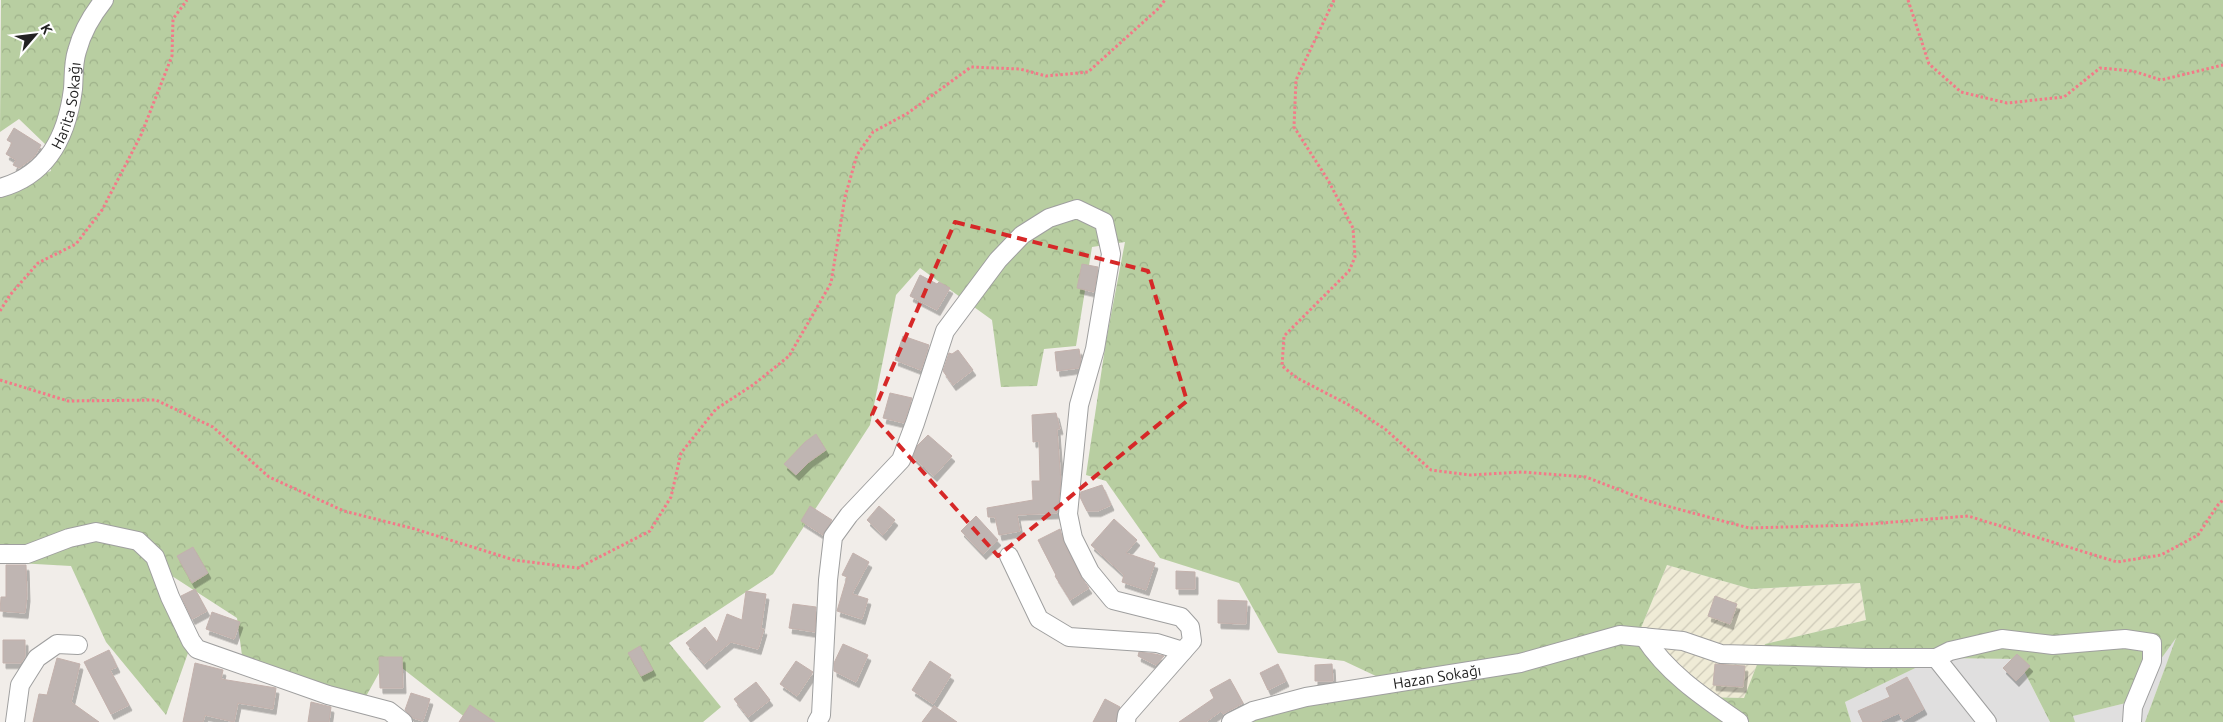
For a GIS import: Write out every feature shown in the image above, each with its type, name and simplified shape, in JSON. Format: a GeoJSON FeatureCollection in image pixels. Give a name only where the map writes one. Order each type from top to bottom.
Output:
{"type":"FeatureCollection","features":[{"type":"Feature","properties":{"kind":"street","name":"Harita Sokağı"},"geometry":{"type":"LineString","coordinates":[[0,188],[33,173],[48,159],[61,136],[73,92],[76,52],[92,15],[104,0]]}},
{"type":"Feature","properties":{"kind":"street"},"geometry":{"type":"LineString","coordinates":[[817,722],[822,715],[828,580],[833,537],[849,515],[901,460],[945,331],[950,323],[998,260],[1022,235],[1049,218],[1077,209],[1104,222],[1111,254],[1095,349],[1079,405],[1068,514],[1073,538],[1090,572],[1112,600],[1181,617],[1190,627],[1192,641],[1127,715],[1126,722]]}},
{"type":"Feature","properties":{"kind":"street"},"geometry":{"type":"LineString","coordinates":[[0,554],[27,554],[69,538],[96,532],[138,541],[155,557],[170,597],[191,641],[197,649],[328,695],[389,711],[403,722]]}},
{"type":"Feature","properties":{"kind":"street"},"geometry":{"type":"LineString","coordinates":[[1009,556],[1039,619],[1069,637],[1157,643],[1183,651]]}},
{"type":"Feature","properties":{"kind":"street","name":"Hazan Sokağı"},"geometry":{"type":"LineString","coordinates":[[1231,722],[1252,711],[1306,697],[1520,664],[1620,635],[1683,641],[1721,654],[1936,658]]}},
{"type":"Feature","properties":{"kind":"street"},"geometry":{"type":"LineString","coordinates":[[1644,637],[1655,654],[1671,672],[1739,722]]}},
{"type":"Feature","properties":{"kind":"street"},"geometry":{"type":"LineString","coordinates":[[1988,722],[1936,658],[1950,651],[2002,639],[2053,645],[2125,638],[2152,642],[2152,660],[2133,707],[2132,722]]}},
{"type":"Feature","properties":{"kind":"street"},"geometry":{"type":"LineString","coordinates":[[15,722],[20,686],[37,658],[56,644],[78,645]]}},
{"type":"Feature","properties":{"kind":"path"},"geometry":{"type":"LineString","coordinates":[[0,311],[10,295],[38,262],[76,244],[102,210],[141,136],[172,56],[173,19],[187,0]]}},
{"type":"Feature","properties":{"kind":"path"},"geometry":{"type":"LineString","coordinates":[[0,380],[68,401],[156,400],[213,427],[269,477],[344,511],[415,529],[514,560],[578,568],[650,531],[671,497],[681,453],[716,409],[753,385],[789,356],[831,283],[845,197],[857,155],[873,132],[908,113],[971,67],[1020,69],[1046,76],[1088,72],[1159,8],[1164,0]]}},
{"type":"Feature","properties":{"kind":"path"},"geometry":{"type":"LineString","coordinates":[[1334,0],[1296,80],[1294,127],[1328,180],[1353,228],[1355,257],[1349,271],[1284,336],[1282,366],[1296,378],[1349,405],[1385,429],[1431,470],[1470,475],[1522,472],[1586,477],[1648,501],[1749,528],[1857,524],[1968,516],[2117,562],[2160,555],[2198,535],[2223,500]]}},
{"type":"Feature","properties":{"kind":"path"},"geometry":{"type":"LineString","coordinates":[[1908,0],[1929,64],[1961,92],[2007,103],[2064,97],[2100,68],[2133,72],[2161,80],[2223,65]]}},
{"type":"Feature","properties":{"kind":"highlighted area"},"geometry":{"type":"Polygon","coordinates":[[[955,222],[1148,271],[1187,401],[998,556],[872,415],[955,222]]]}},
{"type":"Feature","properties":{"kind":"shaded area"},"geometry":{"type":"Polygon","coordinates":[[[1667,565],[1751,589],[1860,583],[1866,620],[1765,644],[1744,698],[1700,697],[1636,640],[1667,565]]]}},
{"type":"Feature","properties":{"kind":"shaded area"},"geometry":{"type":"Polygon","coordinates":[[[2177,636],[2145,722],[2075,722],[2072,716],[2130,702],[2177,636]]]}},
{"type":"Feature","properties":{"kind":"shaded area"},"geometry":{"type":"Polygon","coordinates":[[[1936,658],[2018,659],[2050,722],[1851,722],[1845,702],[1936,658]]]}},
{"type":"Feature","properties":{"kind":"green space"},"geometry":{"type":"Polygon","coordinates":[[[1,0],[2223,0],[2223,722],[2145,722],[2176,638],[2130,702],[2073,716],[2075,722],[2050,722],[2018,659],[1936,658],[1845,702],[1851,722],[1240,722],[1315,698],[1365,693],[1378,677],[1344,661],[1278,653],[1239,583],[1160,558],[1106,481],[1086,475],[1106,341],[1125,242],[1092,247],[1076,346],[1044,349],[1037,386],[1001,387],[992,320],[920,268],[896,295],[870,425],[773,574],[669,643],[721,707],[703,722],[471,722],[388,657],[360,707],[243,663],[237,618],[172,576],[188,653],[166,715],[106,642],[71,566],[0,562],[0,188],[51,171],[45,144],[19,119],[0,132],[1,0]],[[1667,565],[1636,640],[1700,697],[1744,698],[1765,644],[1866,620],[1860,583],[1751,589],[1667,565]]]}},
{"type":"Feature","properties":{"kind":"building"},"geometry":{"type":"Polygon","coordinates":[[[14,128],[41,145],[34,157],[19,168],[13,165],[16,160],[6,154],[12,143],[7,140],[14,128]]]}},
{"type":"Feature","properties":{"kind":"building"},"geometry":{"type":"Polygon","coordinates":[[[1082,264],[1098,267],[1094,292],[1077,288],[1082,264]]]}},
{"type":"Feature","properties":{"kind":"building"},"geometry":{"type":"Polygon","coordinates":[[[920,275],[950,288],[937,310],[910,296],[920,275]]]}},
{"type":"Feature","properties":{"kind":"building"},"geometry":{"type":"Polygon","coordinates":[[[903,336],[929,345],[921,370],[895,360],[903,336]]]}},
{"type":"Feature","properties":{"kind":"building"},"geometry":{"type":"Polygon","coordinates":[[[1079,349],[1081,361],[1079,368],[1057,371],[1055,352],[1079,349]]]}},
{"type":"Feature","properties":{"kind":"building"},"geometry":{"type":"Polygon","coordinates":[[[958,350],[973,370],[953,385],[943,371],[949,353],[952,354],[958,350]]]}},
{"type":"Feature","properties":{"kind":"building"},"geometry":{"type":"Polygon","coordinates":[[[890,393],[912,398],[904,423],[883,418],[890,393]]]}},
{"type":"Feature","properties":{"kind":"building"},"geometry":{"type":"Polygon","coordinates":[[[1056,413],[1060,429],[1057,429],[1061,482],[1057,513],[1017,515],[1020,531],[999,535],[995,517],[988,517],[987,508],[1033,500],[1032,481],[1040,481],[1039,441],[1033,442],[1032,415],[1056,413]]]}},
{"type":"Feature","properties":{"kind":"building"},"geometry":{"type":"Polygon","coordinates":[[[816,434],[826,450],[809,462],[796,475],[784,464],[805,442],[816,434]]]}},
{"type":"Feature","properties":{"kind":"building"},"geometry":{"type":"Polygon","coordinates":[[[928,435],[952,456],[934,476],[913,457],[917,446],[928,435]]]}},
{"type":"Feature","properties":{"kind":"building"},"geometry":{"type":"Polygon","coordinates":[[[1102,485],[1111,505],[1098,511],[1087,511],[1080,497],[1081,492],[1102,485]]]}},
{"type":"Feature","properties":{"kind":"building"},"geometry":{"type":"Polygon","coordinates":[[[810,506],[832,520],[823,535],[801,521],[810,506]]]}},
{"type":"Feature","properties":{"kind":"building"},"geometry":{"type":"Polygon","coordinates":[[[879,506],[895,520],[883,535],[867,520],[879,506]]]}},
{"type":"Feature","properties":{"kind":"building"},"geometry":{"type":"Polygon","coordinates":[[[976,516],[998,540],[983,554],[961,531],[976,516]]]}},
{"type":"Feature","properties":{"kind":"building"},"geometry":{"type":"Polygon","coordinates":[[[1114,519],[1137,540],[1126,553],[1155,563],[1146,590],[1122,582],[1124,575],[1091,545],[1114,519]]]}},
{"type":"Feature","properties":{"kind":"building"},"geometry":{"type":"Polygon","coordinates":[[[1060,529],[1064,543],[1081,577],[1089,588],[1070,600],[1055,576],[1038,540],[1060,529]]]}},
{"type":"Feature","properties":{"kind":"building"},"geometry":{"type":"Polygon","coordinates":[[[193,547],[208,573],[192,583],[177,556],[193,547]]]}},
{"type":"Feature","properties":{"kind":"building"},"geometry":{"type":"Polygon","coordinates":[[[853,553],[869,562],[852,594],[868,599],[862,619],[837,611],[847,577],[842,575],[853,553]]]}},
{"type":"Feature","properties":{"kind":"building"},"geometry":{"type":"Polygon","coordinates":[[[6,565],[26,565],[27,596],[25,613],[0,611],[1,597],[6,597],[6,565]]]}},
{"type":"Feature","properties":{"kind":"building"},"geometry":{"type":"Polygon","coordinates":[[[1176,571],[1195,572],[1195,589],[1176,589],[1176,571]]]}},
{"type":"Feature","properties":{"kind":"building"},"geometry":{"type":"Polygon","coordinates":[[[195,589],[207,611],[192,619],[181,596],[195,589]]]}},
{"type":"Feature","properties":{"kind":"building"},"geometry":{"type":"Polygon","coordinates":[[[746,591],[766,594],[761,629],[764,629],[758,649],[731,642],[704,664],[686,643],[705,627],[717,642],[727,614],[742,620],[746,591]]]}},
{"type":"Feature","properties":{"kind":"building"},"geometry":{"type":"Polygon","coordinates":[[[1715,596],[1737,604],[1730,624],[1708,616],[1715,596]]]}},
{"type":"Feature","properties":{"kind":"building"},"geometry":{"type":"Polygon","coordinates":[[[1218,600],[1247,601],[1246,624],[1218,623],[1218,600]]]}},
{"type":"Feature","properties":{"kind":"building"},"geometry":{"type":"Polygon","coordinates":[[[793,604],[816,607],[815,632],[789,628],[793,604]]]}},
{"type":"Feature","properties":{"kind":"building"},"geometry":{"type":"Polygon","coordinates":[[[212,612],[240,622],[234,639],[206,629],[212,612]]]}},
{"type":"Feature","properties":{"kind":"building"},"geometry":{"type":"Polygon","coordinates":[[[3,640],[25,640],[25,657],[21,663],[3,663],[3,640]]]}},
{"type":"Feature","properties":{"kind":"building"},"geometry":{"type":"Polygon","coordinates":[[[843,644],[868,655],[856,682],[834,671],[834,663],[843,644]]]}},
{"type":"Feature","properties":{"kind":"building"},"geometry":{"type":"Polygon","coordinates":[[[640,646],[653,670],[641,676],[628,653],[640,646]]]}},
{"type":"Feature","properties":{"kind":"building"},"geometry":{"type":"Polygon","coordinates":[[[109,650],[117,667],[110,670],[129,705],[111,714],[84,662],[109,650]]]}},
{"type":"Feature","properties":{"kind":"building"},"geometry":{"type":"Polygon","coordinates":[[[1139,652],[1164,656],[1156,665],[1138,656],[1139,652]]]}},
{"type":"Feature","properties":{"kind":"building"},"geometry":{"type":"Polygon","coordinates":[[[2017,654],[2030,666],[2016,681],[2003,668],[2017,654]]]}},
{"type":"Feature","properties":{"kind":"building"},"geometry":{"type":"Polygon","coordinates":[[[379,657],[402,657],[403,688],[380,688],[379,657]]]}},
{"type":"Feature","properties":{"kind":"building"},"geometry":{"type":"Polygon","coordinates":[[[57,658],[80,664],[71,702],[99,722],[33,722],[39,694],[47,695],[57,658]]]}},
{"type":"Feature","properties":{"kind":"building"},"geometry":{"type":"Polygon","coordinates":[[[796,661],[813,672],[797,696],[780,684],[796,661]]]}},
{"type":"Feature","properties":{"kind":"building"},"geometry":{"type":"Polygon","coordinates":[[[930,661],[951,675],[933,704],[912,690],[930,661]]]}},
{"type":"Feature","properties":{"kind":"building"},"geometry":{"type":"Polygon","coordinates":[[[195,663],[223,670],[221,679],[276,688],[273,709],[238,703],[234,722],[205,715],[203,722],[183,722],[195,663]]]}},
{"type":"Feature","properties":{"kind":"building"},"geometry":{"type":"Polygon","coordinates":[[[1278,664],[1286,681],[1268,690],[1260,673],[1278,664]]]}},
{"type":"Feature","properties":{"kind":"building"},"geometry":{"type":"Polygon","coordinates":[[[1332,664],[1333,681],[1315,681],[1315,665],[1332,664]]]}},
{"type":"Feature","properties":{"kind":"building"},"geometry":{"type":"Polygon","coordinates":[[[1715,664],[1745,666],[1743,687],[1713,685],[1715,664]]]}},
{"type":"Feature","properties":{"kind":"building"},"geometry":{"type":"Polygon","coordinates":[[[1907,677],[1924,709],[1903,721],[1899,713],[1879,722],[1863,722],[1858,711],[1890,697],[1886,688],[1907,677]]]}},
{"type":"Feature","properties":{"kind":"building"},"geometry":{"type":"Polygon","coordinates":[[[1230,679],[1243,703],[1223,714],[1221,711],[1206,722],[1179,722],[1214,698],[1210,690],[1230,679]]]}},
{"type":"Feature","properties":{"kind":"building"},"geometry":{"type":"Polygon","coordinates":[[[756,682],[770,700],[748,717],[734,699],[756,682]]]}},
{"type":"Feature","properties":{"kind":"building"},"geometry":{"type":"Polygon","coordinates":[[[411,693],[430,699],[423,721],[413,718],[405,710],[411,693]]]}},
{"type":"Feature","properties":{"kind":"building"},"geometry":{"type":"Polygon","coordinates":[[[1105,699],[1120,707],[1116,722],[1093,722],[1105,699]]]}},
{"type":"Feature","properties":{"kind":"building"},"geometry":{"type":"Polygon","coordinates":[[[311,702],[331,707],[329,722],[308,722],[311,702]]]}},
{"type":"Feature","properties":{"kind":"building"},"geometry":{"type":"Polygon","coordinates":[[[470,705],[495,722],[459,722],[470,705]]]}},
{"type":"Feature","properties":{"kind":"building"},"geometry":{"type":"Polygon","coordinates":[[[934,706],[957,722],[922,722],[934,706]]]}}]}
